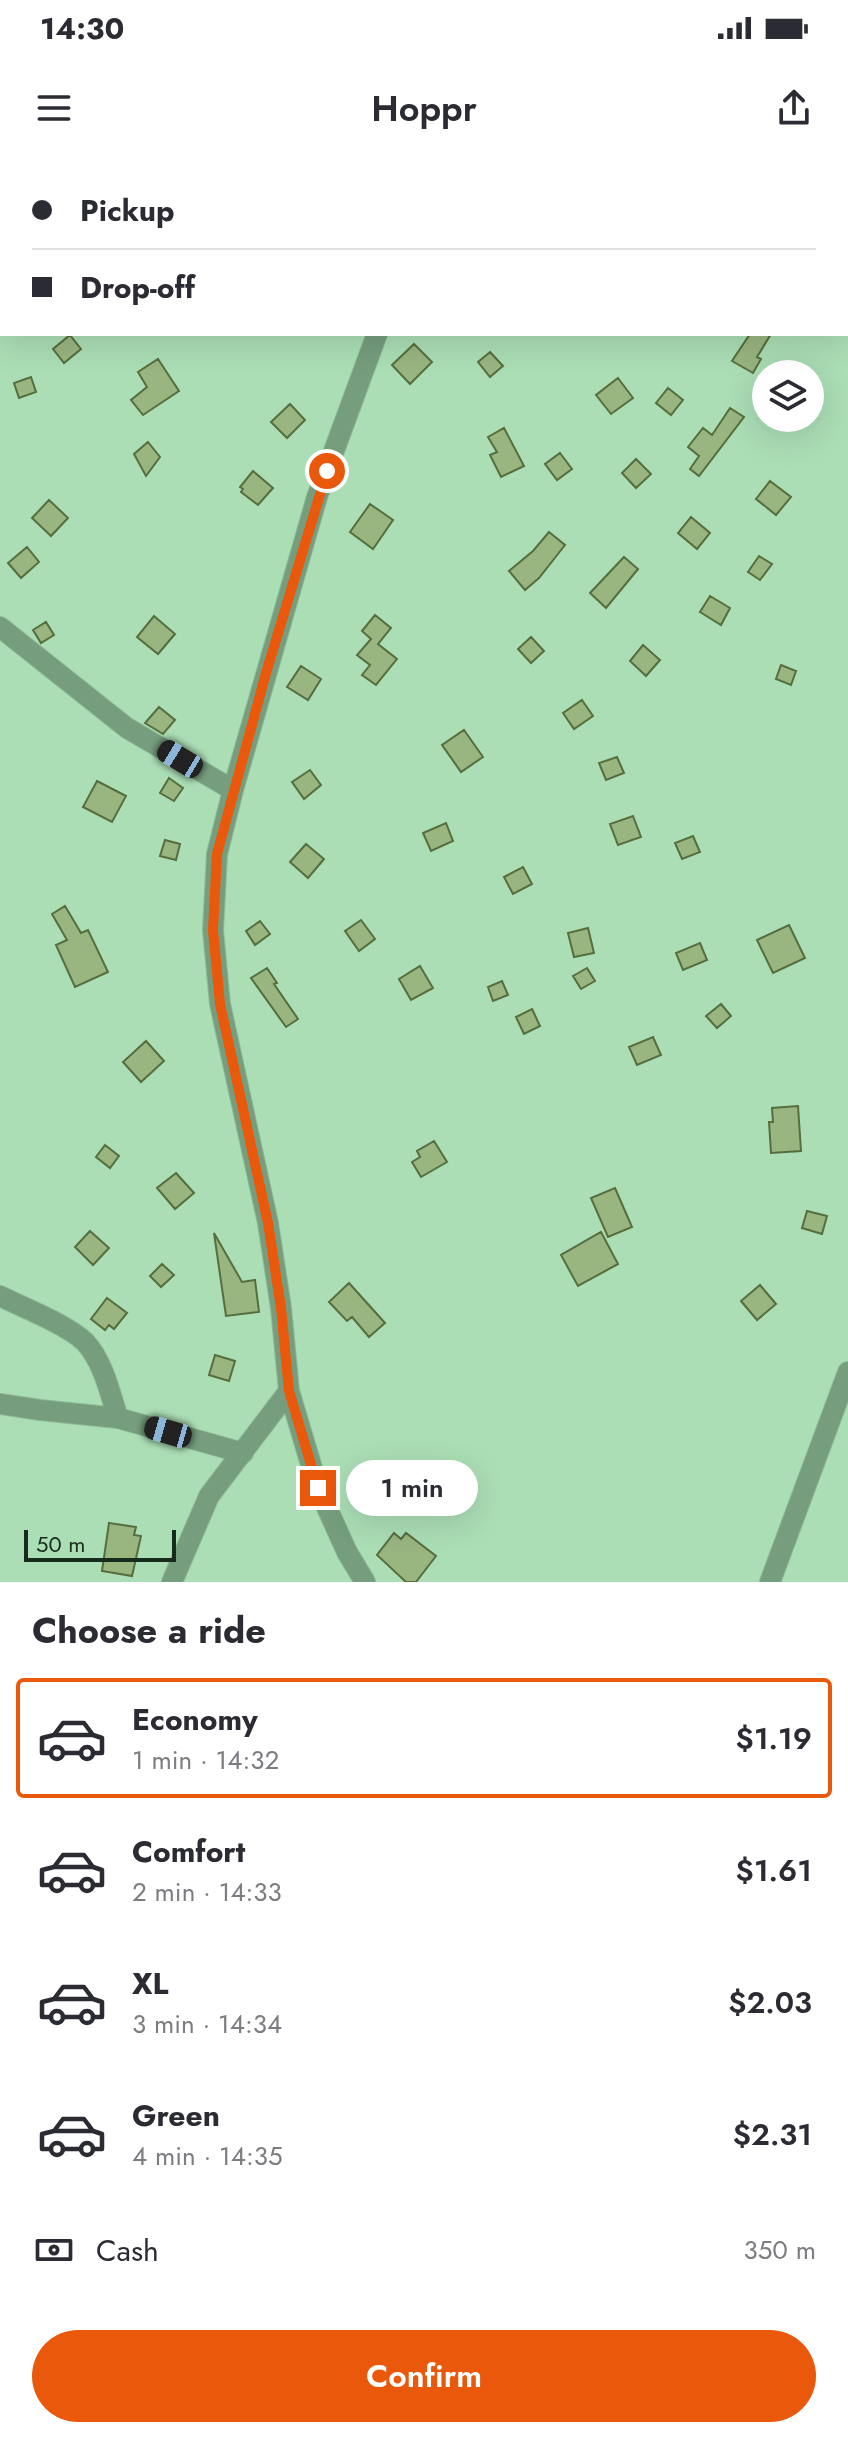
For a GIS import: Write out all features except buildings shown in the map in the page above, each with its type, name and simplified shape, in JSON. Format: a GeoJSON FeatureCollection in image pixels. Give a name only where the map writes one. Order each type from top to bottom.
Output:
{"type":"FeatureCollection","features":[{"type":"Feature","properties":{"kind":"street"},"geometry":{"type":"LineString","coordinates":[[365,1582],[347,1552],[318,1488],[289,1391],[268,1223],[220,1004],[213,930],[217,854],[233,790],[317,497],[376,336]]}},
{"type":"Feature","properties":{"kind":"street"},"geometry":{"type":"LineString","coordinates":[[0,627],[127,728],[233,790]]}},
{"type":"Feature","properties":{"kind":"street"},"geometry":{"type":"LineString","coordinates":[[0,1296],[50,1320],[84,1342],[102,1370],[118,1418]]}},
{"type":"Feature","properties":{"kind":"street"},"geometry":{"type":"LineString","coordinates":[[770,1582],[848,1372]]}},
{"type":"Feature","properties":{"kind":"street"},"geometry":{"type":"LineString","coordinates":[[172,1582],[209,1496],[289,1391]]}},
{"type":"Feature","properties":{"kind":"street"},"geometry":{"type":"LineString","coordinates":[[0,1404],[118,1418],[243,1453]]}},
{"type":"Feature","properties":{"kind":"route"},"geometry":{"type":"LineString","coordinates":[[318,1488],[289,1391],[268,1223],[220,1004],[213,930],[217,854],[266,673],[327,471]]}}]}
